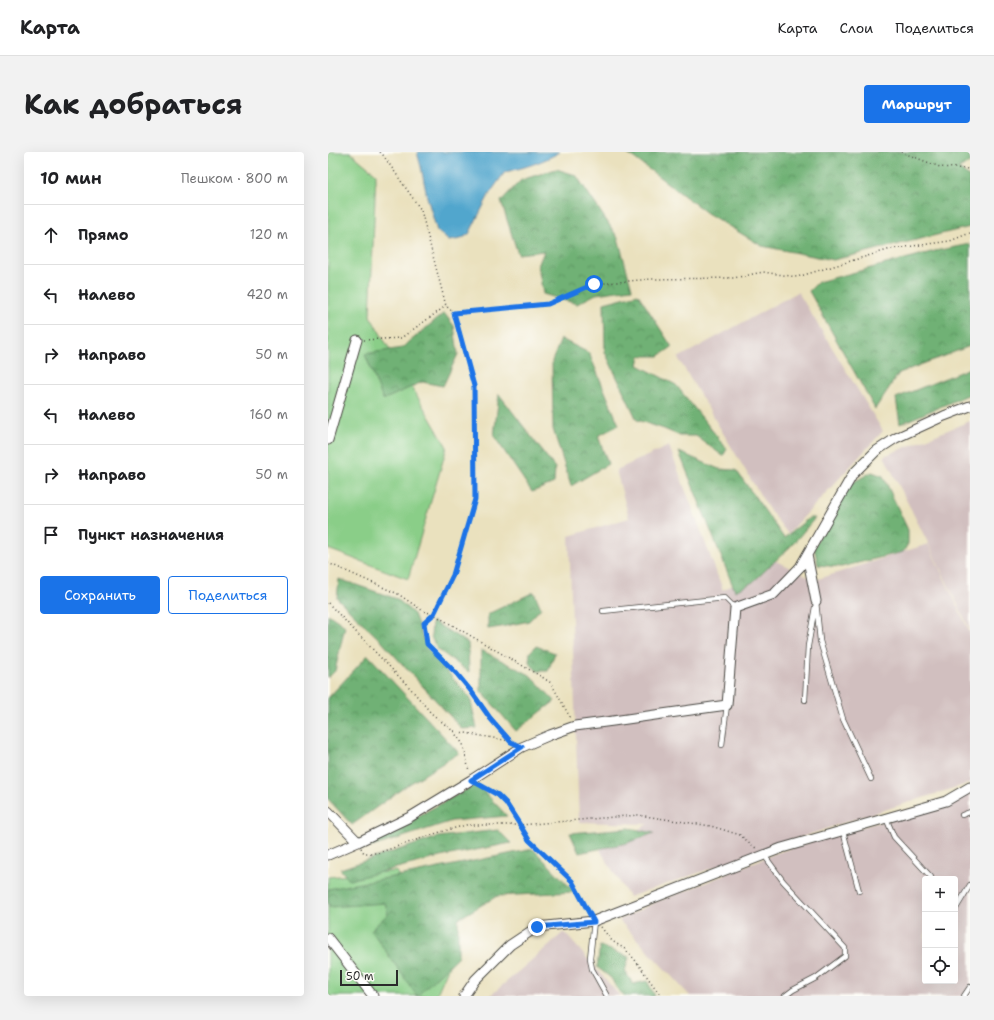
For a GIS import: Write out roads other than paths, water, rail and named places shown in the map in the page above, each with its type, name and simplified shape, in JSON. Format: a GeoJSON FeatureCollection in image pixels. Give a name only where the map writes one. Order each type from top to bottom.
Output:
{"type":"FeatureCollection","features":[{"type":"Feature","properties":{"kind":"street"},"geometry":{"type":"LineString","coordinates":[[328,440],[357,340]]}},
{"type":"Feature","properties":{"kind":"street"},"geometry":{"type":"LineString","coordinates":[[328,855],[410,817],[522,747],[550,735],[576,726],[727,705],[735,608],[774,594],[800,567],[853,474],[876,451],[896,438],[970,406]]}},
{"type":"Feature","properties":{"kind":"street"},"geometry":{"type":"LineString","coordinates":[[807,555],[816,601]]}},
{"type":"Feature","properties":{"kind":"street"},"geometry":{"type":"LineString","coordinates":[[464,996],[474,980],[510,945],[537,927],[594,922],[782,848],[946,801],[970,787]]}},
{"type":"Feature","properties":{"kind":"street"},"geometry":{"type":"LineString","coordinates":[[328,811],[358,842]]}},
{"type":"Feature","properties":{"kind":"street"},"geometry":{"type":"LineString","coordinates":[[328,938],[374,996]]}},
{"type":"Feature","properties":{"kind":"lane"},"geometry":{"type":"LineString","coordinates":[[603,611],[725,598],[735,608]]}},
{"type":"Feature","properties":{"kind":"lane"},"geometry":{"type":"LineString","coordinates":[[805,700],[808,646],[816,601]]}},
{"type":"Feature","properties":{"kind":"lane"},"geometry":{"type":"LineString","coordinates":[[816,601],[820,641],[843,719],[871,779]]}},
{"type":"Feature","properties":{"kind":"lane"},"geometry":{"type":"LineString","coordinates":[[722,745],[727,705]]}},
{"type":"Feature","properties":{"kind":"lane"},"geometry":{"type":"LineString","coordinates":[[962,815],[970,812]]}},
{"type":"Feature","properties":{"kind":"lane"},"geometry":{"type":"LineString","coordinates":[[886,818],[894,838],[930,876]]}},
{"type":"Feature","properties":{"kind":"lane"},"geometry":{"type":"LineString","coordinates":[[843,830],[859,891]]}},
{"type":"Feature","properties":{"kind":"lane"},"geometry":{"type":"LineString","coordinates":[[764,855],[783,881],[845,948],[845,956],[816,978],[785,996]]}},
{"type":"Feature","properties":{"kind":"lane"},"geometry":{"type":"LineString","coordinates":[[958,905],[970,885]]}},
{"type":"Feature","properties":{"kind":"lane"},"geometry":{"type":"LineString","coordinates":[[594,922],[590,958],[592,969],[607,996]]}},
{"type":"Feature","properties":{"kind":"lane"},"geometry":{"type":"LineString","coordinates":[[964,996],[970,987]]}},
{"type":"Feature","properties":{"kind":"water"},"geometry":{"type":"Polygon","coordinates":[[[417,152],[560,152],[547,159],[519,169],[505,172],[490,193],[469,234],[461,239],[449,241],[437,231],[427,197],[417,152]]]}}]}
